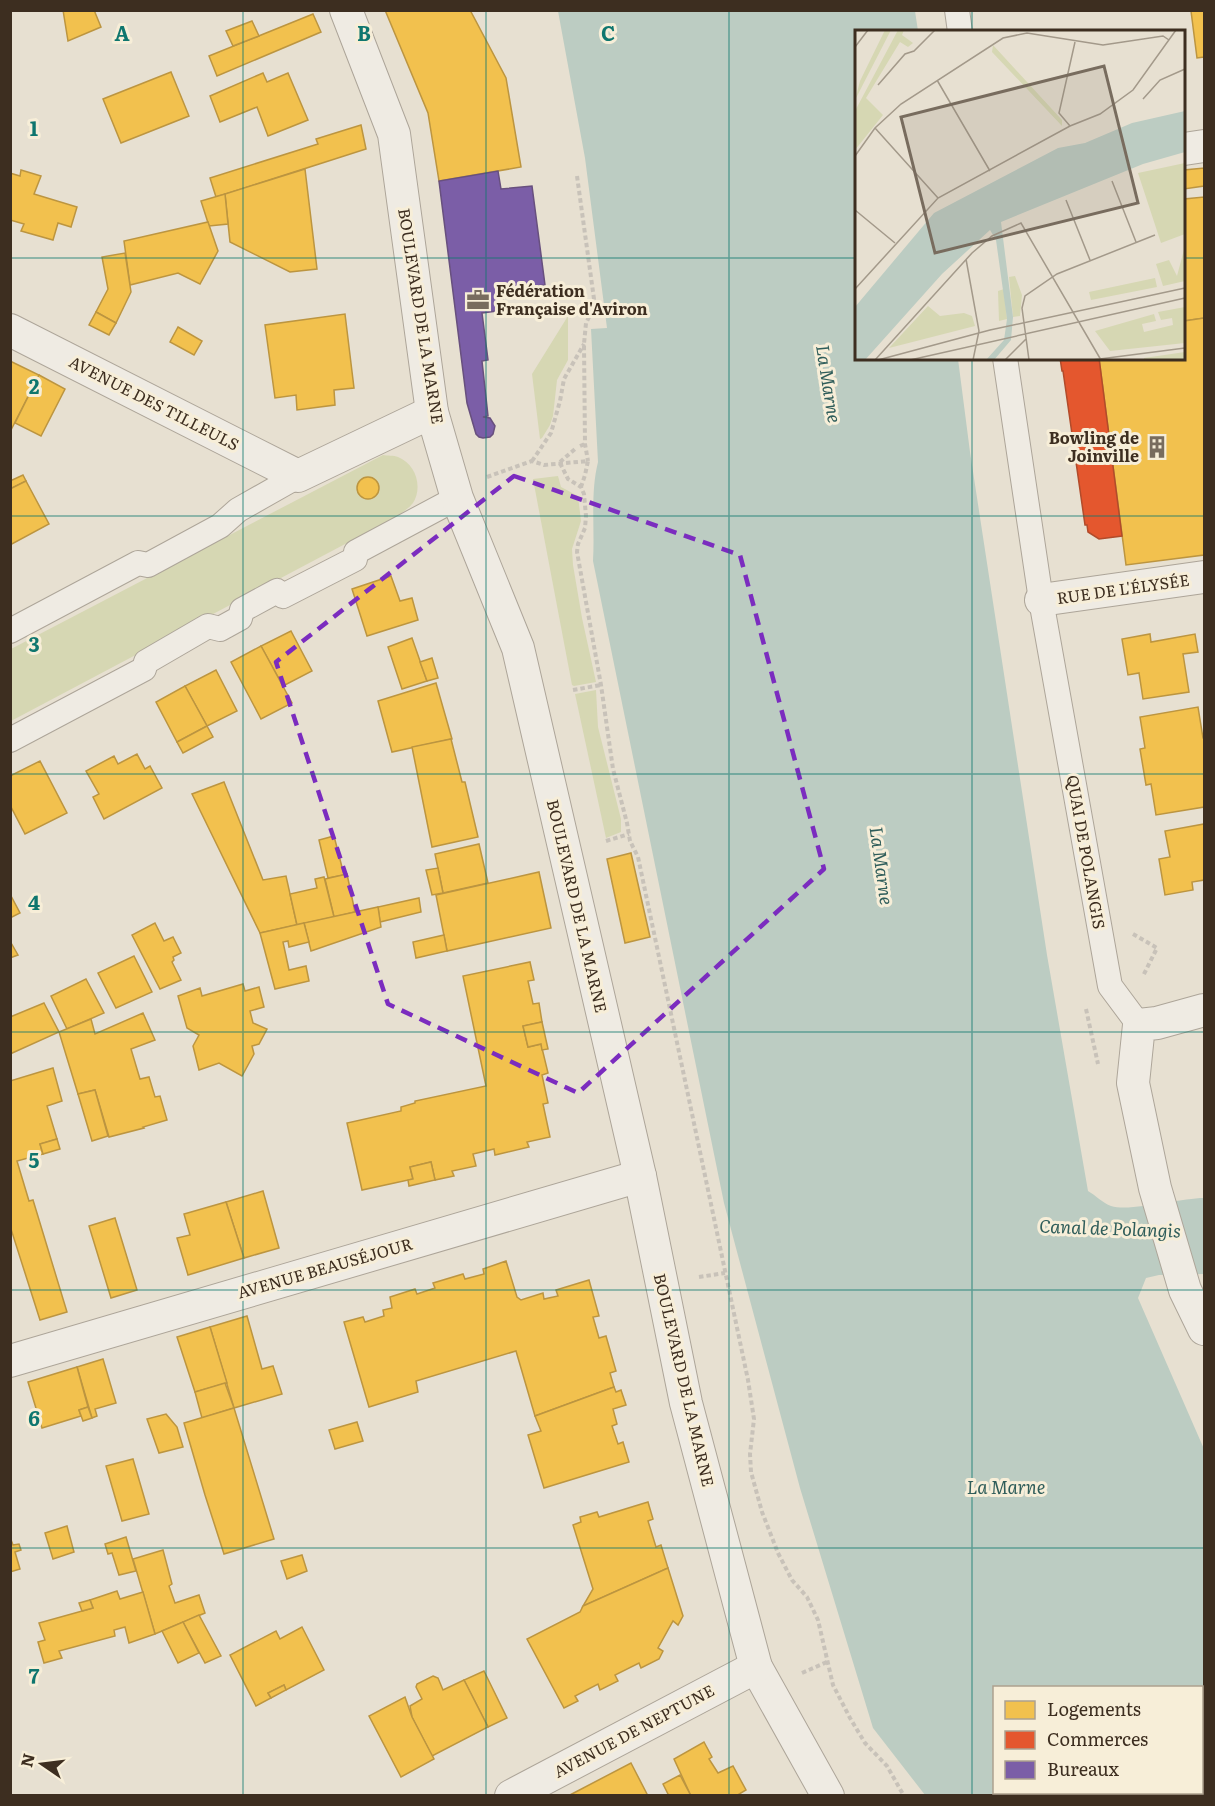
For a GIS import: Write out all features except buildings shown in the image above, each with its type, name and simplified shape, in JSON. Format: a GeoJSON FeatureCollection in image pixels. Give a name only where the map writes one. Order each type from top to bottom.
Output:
{"type":"FeatureCollection","features":[{"type":"Feature","properties":{"kind":"street","name":"BOULEVARD DE LA MARNE"},"geometry":{"type":"LineString","coordinates":[[345,10],[394,134],[432,412],[457,498],[518,648],[640,1176],[686,1403],[756,1667],[828,1796]]}},
{"type":"Feature","properties":{"kind":"street"},"geometry":{"type":"LineString","coordinates":[[957,10],[960,30]]}},
{"type":"Feature","properties":{"kind":"street"},"geometry":{"type":"LineString","coordinates":[[1185,149],[1204,146]]}},
{"type":"Feature","properties":{"kind":"street","name":"AVENUE DES TILLEULS"},"geometry":{"type":"LineString","coordinates":[[10,330],[298,476]]}},
{"type":"Feature","properties":{"kind":"street","name":"QUAI DE POLANGIS"},"geometry":{"type":"LineString","coordinates":[[1005,360],[1041,600],[1110,986],[1139,1025]]}},
{"type":"Feature","properties":{"kind":"street"},"geometry":{"type":"LineString","coordinates":[[10,631],[138,563],[148,565],[220,526],[238,510],[298,476],[432,412]]}},
{"type":"Feature","properties":{"kind":"street"},"geometry":{"type":"LineString","coordinates":[[10,740],[144,669],[146,662],[207,626],[220,629],[240,618],[242,610],[277,591],[283,596],[355,559],[356,552],[457,498]]}},
{"type":"Feature","properties":{"kind":"street","name":"RUE DE L'ÉLYSÉE"},"geometry":{"type":"LineString","coordinates":[[1041,600],[1204,577]]}},
{"type":"Feature","properties":{"kind":"street"},"geometry":{"type":"LineString","coordinates":[[1204,1010],[1157,1023],[1139,1025],[1133,1083],[1155,1188],[1185,1290],[1204,1329]]}},
{"type":"Feature","properties":{"kind":"street","name":"AVENUE BEAUSÉJOUR"},"geometry":{"type":"LineString","coordinates":[[10,1360],[640,1176]]}},
{"type":"Feature","properties":{"kind":"street","name":"AVENUE DE NEPTUNE"},"geometry":{"type":"LineString","coordinates":[[511,1796],[756,1667]]}},
{"type":"Feature","properties":{"kind":"path"},"geometry":{"type":"LineString","coordinates":[[577,176],[594,299],[592,311],[586,323],[584,344],[585,444],[588,461],[580,487]]}},
{"type":"Feature","properties":{"kind":"path"},"geometry":{"type":"LineString","coordinates":[[532,462],[551,434],[564,379],[584,344]]}},
{"type":"Feature","properties":{"kind":"path"},"geometry":{"type":"LineString","coordinates":[[560,463],[585,444]]}},
{"type":"Feature","properties":{"kind":"path"},"geometry":{"type":"LineString","coordinates":[[482,478],[532,462],[544,465],[588,461]]}},
{"type":"Feature","properties":{"kind":"path"},"geometry":{"type":"LineString","coordinates":[[560,463],[568,480],[580,487],[584,494],[585,528],[577,552],[601,685],[613,769],[630,841],[638,857],[748,1380],[754,1419],[750,1454],[762,1512],[778,1553],[792,1580],[807,1597],[818,1620],[833,1685],[865,1743],[887,1766],[904,1796]]}},
{"type":"Feature","properties":{"kind":"path"},"geometry":{"type":"LineString","coordinates":[[573,690],[601,685]]}},
{"type":"Feature","properties":{"kind":"path"},"geometry":{"type":"LineString","coordinates":[[606,841],[629,834]]}},
{"type":"Feature","properties":{"kind":"path"},"geometry":{"type":"LineString","coordinates":[[699,1277],[725,1273]]}},
{"type":"Feature","properties":{"kind":"path"},"geometry":{"type":"LineString","coordinates":[[802,1673],[827,1662]]}},
{"type":"Feature","properties":{"kind":"highlighted area"},"geometry":{"type":"Polygon","coordinates":[[[514,476],[740,555],[824,869],[578,1093],[388,1004],[276,662],[514,476]]]}},
{"type":"Feature","properties":{"kind":"green space"},"geometry":{"type":"Polygon","coordinates":[[[568,316],[568,360],[557,380],[550,425],[540,439],[532,374],[568,316]]]}},
{"type":"Feature","properties":{"kind":"green space"},"geometry":{"type":"Polygon","coordinates":[[[383,455],[396,456],[404,460],[416,477],[416,497],[413,503],[398,516],[11,721],[11,649],[383,455]]]}},
{"type":"Feature","properties":{"kind":"green space"},"geometry":{"type":"Polygon","coordinates":[[[558,476],[561,487],[578,496],[581,521],[572,549],[573,565],[596,682],[574,686],[533,479],[558,476]]]}},
{"type":"Feature","properties":{"kind":"green space"},"geometry":{"type":"Polygon","coordinates":[[[596,690],[598,727],[621,819],[621,832],[606,838],[575,694],[596,690]]]}},
{"type":"Feature","properties":{"kind":"water","name":"La Marne"},"geometry":{"type":"Polygon","coordinates":[[[558,11],[915,11],[918,30],[855,30],[855,360],[958,360],[970,452],[1047,955],[1088,1191],[1108,1205],[1120,1207],[1204,1198],[1204,1274],[1159,1275],[1146,1278],[1138,1298],[1204,1449],[1204,1795],[925,1795],[873,1728],[800,1488],[724,1203],[593,561],[593,499],[598,462],[591,329],[607,328],[585,158],[558,11]]]}},
{"type":"Feature","properties":{"kind":"place","name":"Fédération Française d'Aviron"},"geometry":{"type":"Point","coordinates":[478,300]}},
{"type":"Feature","properties":{"kind":"place","name":"Bowling de Joinville"},"geometry":{"type":"Point","coordinates":[1157,447]}},
{"type":"Feature","properties":{"kind":"water label","name":"Canal de Polangis"},"geometry":{"type":"Point","coordinates":[1110,1229]}}]}
